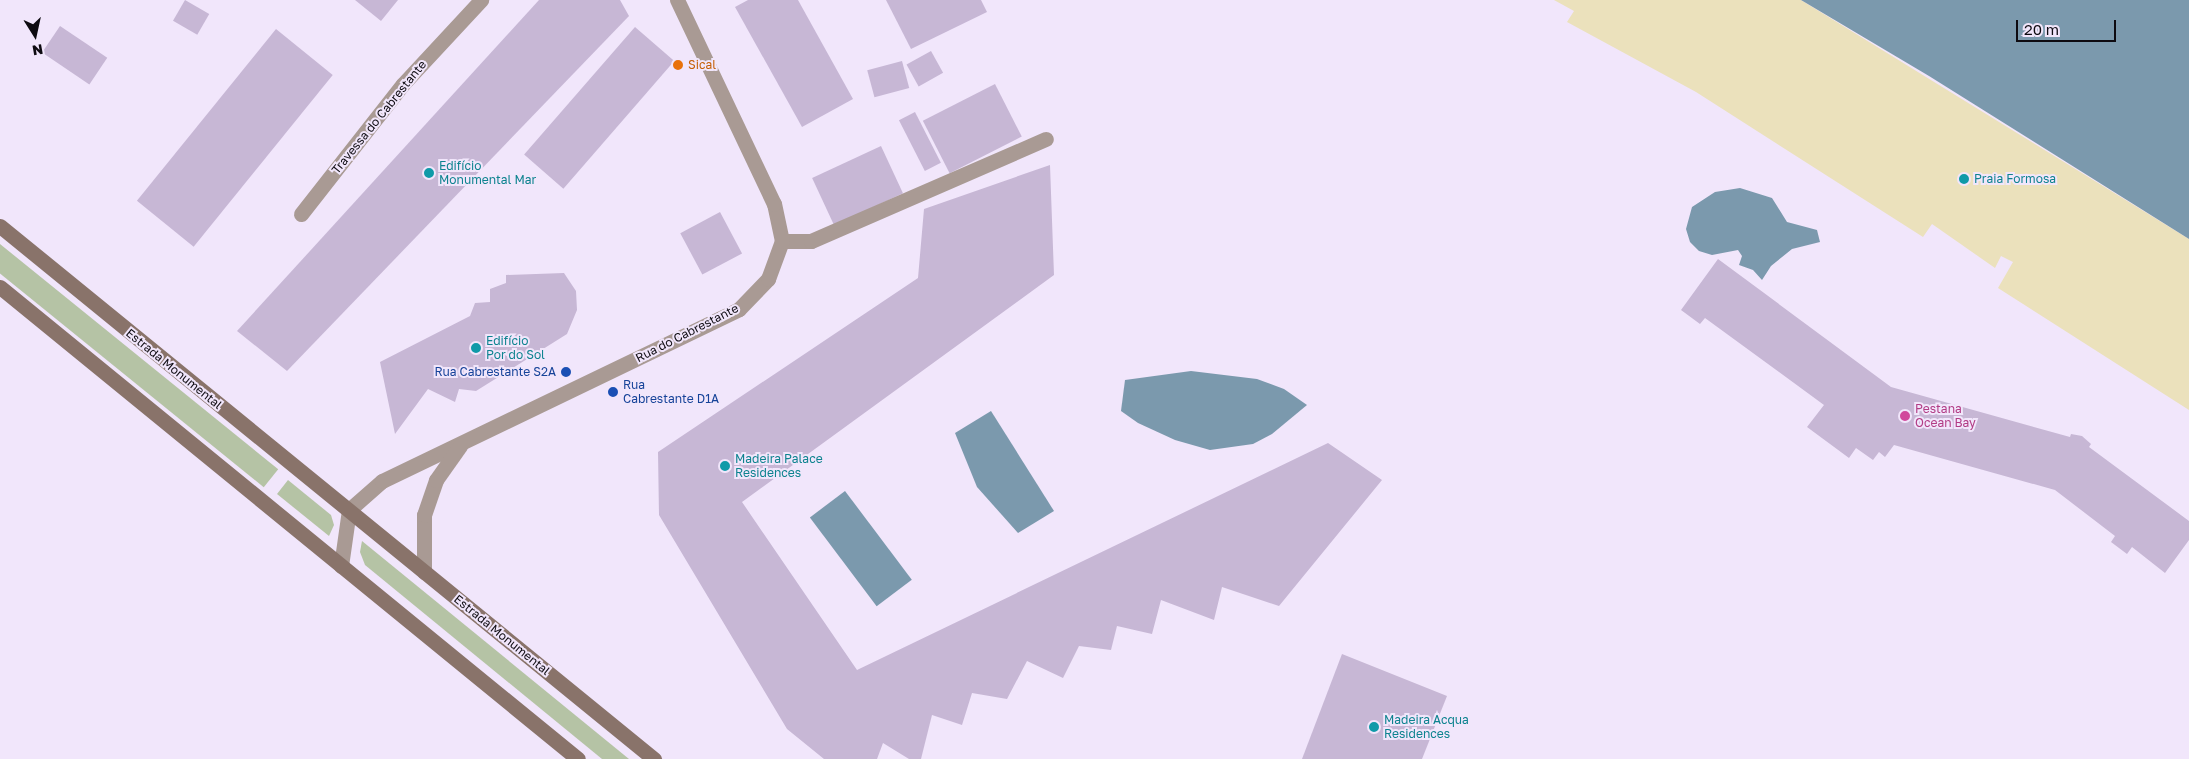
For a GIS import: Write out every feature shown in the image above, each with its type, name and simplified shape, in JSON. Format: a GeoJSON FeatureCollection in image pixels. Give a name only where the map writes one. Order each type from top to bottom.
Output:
{"type":"FeatureCollection","features":[{"type":"Feature","properties":{"kind":"main road","name":"Estrada Monumental"},"geometry":{"type":"LineString","coordinates":[[0,226],[654,759]]}},
{"type":"Feature","properties":{"kind":"main road"},"geometry":{"type":"LineString","coordinates":[[0,287],[578,759]]}},
{"type":"Feature","properties":{"kind":"street","name":"Travessa do Cabrestante"},"geometry":{"type":"LineString","coordinates":[[301,214],[403,84],[481,0]]}},
{"type":"Feature","properties":{"kind":"street"},"geometry":{"type":"LineString","coordinates":[[677,0],[774,204],[782,240],[811,241],[1046,139]]}},
{"type":"Feature","properties":{"kind":"street","name":"Rua do Cabrestante"},"geometry":{"type":"LineString","coordinates":[[349,510],[382,481],[461,445],[739,309],[768,280],[782,240]]}},
{"type":"Feature","properties":{"kind":"street","name":"Rua do Cabrestante"},"geometry":{"type":"LineString","coordinates":[[424,572],[424,515],[436,480],[461,445]]}},
{"type":"Feature","properties":{"kind":"street"},"geometry":{"type":"LineString","coordinates":[[341,566],[349,510]]}},
{"type":"Feature","properties":{"kind":"green space"},"geometry":{"type":"Polygon","coordinates":[[[0,244],[278,469],[264,487],[0,274],[0,244]]]}},
{"type":"Feature","properties":{"kind":"green space"},"geometry":{"type":"Polygon","coordinates":[[[288,480],[331,515],[334,525],[329,536],[277,494],[288,480]]]}},
{"type":"Feature","properties":{"kind":"green space"},"geometry":{"type":"Polygon","coordinates":[[[362,541],[629,759],[602,759],[365,565],[360,552],[362,541]]]}},
{"type":"Feature","properties":{"kind":"sand","name":"Praia Formosa"},"geometry":{"type":"Polygon","coordinates":[[[1554,0],[1801,0],[2189,239],[2189,410],[1998,288],[2013,262],[2001,256],[1995,268],[1932,224],[1923,237],[1696,92],[1567,22],[1574,11],[1554,0]]]}},
{"type":"Feature","properties":{"kind":"water"},"geometry":{"type":"Polygon","coordinates":[[[1801,0],[2189,0],[2189,239],[1929,76],[1801,0]]]}},
{"type":"Feature","properties":{"kind":"water"},"geometry":{"type":"Polygon","coordinates":[[[1740,188],[1772,198],[1787,222],[1817,230],[1820,242],[1792,249],[1771,266],[1762,280],[1753,270],[1739,265],[1742,256],[1738,250],[1712,255],[1699,251],[1690,242],[1686,229],[1692,207],[1715,192],[1740,188]]]}},
{"type":"Feature","properties":{"kind":"water"},"geometry":{"type":"Polygon","coordinates":[[[1191,371],[1257,379],[1284,389],[1307,405],[1272,434],[1253,444],[1210,450],[1175,440],[1138,423],[1121,411],[1125,380],[1191,371]]]}},
{"type":"Feature","properties":{"kind":"water"},"geometry":{"type":"Polygon","coordinates":[[[991,411],[1054,511],[1018,533],[977,487],[955,433],[991,411]]]}},
{"type":"Feature","properties":{"kind":"water"},"geometry":{"type":"Polygon","coordinates":[[[845,491],[912,580],[877,606],[810,517],[845,491]]]}},
{"type":"Feature","properties":{"kind":"building"},"geometry":{"type":"Polygon","coordinates":[[[185,0],[209,14],[197,35],[173,21],[185,0]]]}},
{"type":"Feature","properties":{"kind":"building"},"geometry":{"type":"Polygon","coordinates":[[[355,0],[398,0],[381,21],[355,0]]]}},
{"type":"Feature","properties":{"kind":"building","name":"Edifício Monumental Mar"},"geometry":{"type":"Polygon","coordinates":[[[539,0],[620,0],[629,16],[287,371],[237,331],[539,0]]]}},
{"type":"Feature","properties":{"kind":"building"},"geometry":{"type":"Polygon","coordinates":[[[748,0],[798,0],[853,99],[802,127],[735,7],[748,0]]]}},
{"type":"Feature","properties":{"kind":"building"},"geometry":{"type":"Polygon","coordinates":[[[886,0],[981,0],[987,12],[911,49],[886,0]]]}},
{"type":"Feature","properties":{"kind":"building"},"geometry":{"type":"Polygon","coordinates":[[[60,26],[107,58],[89,84],[42,53],[60,26]]]}},
{"type":"Feature","properties":{"kind":"building"},"geometry":{"type":"Polygon","coordinates":[[[635,27],[674,61],[563,189],[524,155],[635,27]]]}},
{"type":"Feature","properties":{"kind":"building"},"geometry":{"type":"Polygon","coordinates":[[[276,29],[333,75],[194,247],[137,201],[276,29]]]}},
{"type":"Feature","properties":{"kind":"building"},"geometry":{"type":"Polygon","coordinates":[[[931,51],[943,73],[919,86],[907,65],[931,51]]]}},
{"type":"Feature","properties":{"kind":"building"},"geometry":{"type":"Polygon","coordinates":[[[902,61],[909,88],[874,97],[867,70],[902,61]]]}},
{"type":"Feature","properties":{"kind":"building"},"geometry":{"type":"Polygon","coordinates":[[[995,84],[1022,137],[950,173],[923,121],[995,84]]]}},
{"type":"Feature","properties":{"kind":"building"},"geometry":{"type":"Polygon","coordinates":[[[915,112],[941,163],[925,171],[899,120],[915,112]]]}},
{"type":"Feature","properties":{"kind":"building"},"geometry":{"type":"Polygon","coordinates":[[[881,146],[903,193],[834,225],[812,178],[881,146]]]}},
{"type":"Feature","properties":{"kind":"building","name":"Madeira Palace Residences"},"geometry":{"type":"Polygon","coordinates":[[[1050,165],[1054,275],[742,502],[857,670],[1328,443],[1382,480],[1279,606],[1222,587],[1214,620],[1161,600],[1152,634],[1117,626],[1111,650],[1079,646],[1063,678],[1027,661],[1007,699],[972,693],[962,725],[932,715],[921,759],[909,759],[883,743],[877,759],[824,759],[787,729],[659,515],[658,452],[918,278],[924,209],[1050,165]]]}},
{"type":"Feature","properties":{"kind":"building"},"geometry":{"type":"Polygon","coordinates":[[[720,212],[742,253],[702,275],[680,233],[720,212]]]}},
{"type":"Feature","properties":{"kind":"building","name":"Pestana Ocean Bay"},"geometry":{"type":"Polygon","coordinates":[[[1718,259],[1891,387],[2070,437],[2071,434],[2082,436],[2091,444],[2089,447],[2189,521],[2189,540],[2165,573],[2132,547],[2127,554],[2111,542],[2115,536],[2055,490],[1894,445],[1885,457],[1879,452],[1873,460],[1856,448],[1849,458],[1807,427],[1824,405],[1705,318],[1700,324],[1681,310],[1718,259]]]}},
{"type":"Feature","properties":{"kind":"building","name":"Edifício Por do Sol"},"geometry":{"type":"Polygon","coordinates":[[[564,273],[576,291],[577,310],[567,334],[476,391],[459,389],[455,402],[428,389],[395,434],[380,362],[470,316],[475,303],[490,302],[490,289],[506,283],[506,275],[564,273]]]}},
{"type":"Feature","properties":{"kind":"building","name":"Madeira Acqua Residences"},"geometry":{"type":"Polygon","coordinates":[[[1342,654],[1447,696],[1422,759],[1302,759],[1342,654]]]}},
{"type":"Feature","properties":{"kind":"place","name":"Sical"},"geometry":{"type":"Point","coordinates":[678,65]}},
{"type":"Feature","properties":{"kind":"place","name":"Edifício Monumental Mar"},"geometry":{"type":"Point","coordinates":[429,173]}},
{"type":"Feature","properties":{"kind":"place","name":"Praia Formosa"},"geometry":{"type":"Point","coordinates":[1964,179]}},
{"type":"Feature","properties":{"kind":"place","name":"Edifício Por do Sol"},"geometry":{"type":"Point","coordinates":[476,348]}},
{"type":"Feature","properties":{"kind":"place","name":"Rua Cabrestante S2A"},"geometry":{"type":"Point","coordinates":[566,372]}},
{"type":"Feature","properties":{"kind":"place","name":"Rua Cabrestante D1A"},"geometry":{"type":"Point","coordinates":[613,392]}},
{"type":"Feature","properties":{"kind":"place","name":"Pestana Ocean Bay"},"geometry":{"type":"Point","coordinates":[1905,416]}},
{"type":"Feature","properties":{"kind":"place","name":"Madeira Palace Residences"},"geometry":{"type":"Point","coordinates":[725,466]}},
{"type":"Feature","properties":{"kind":"place","name":"Madeira Acqua Residences"},"geometry":{"type":"Point","coordinates":[1374,727]}}]}
